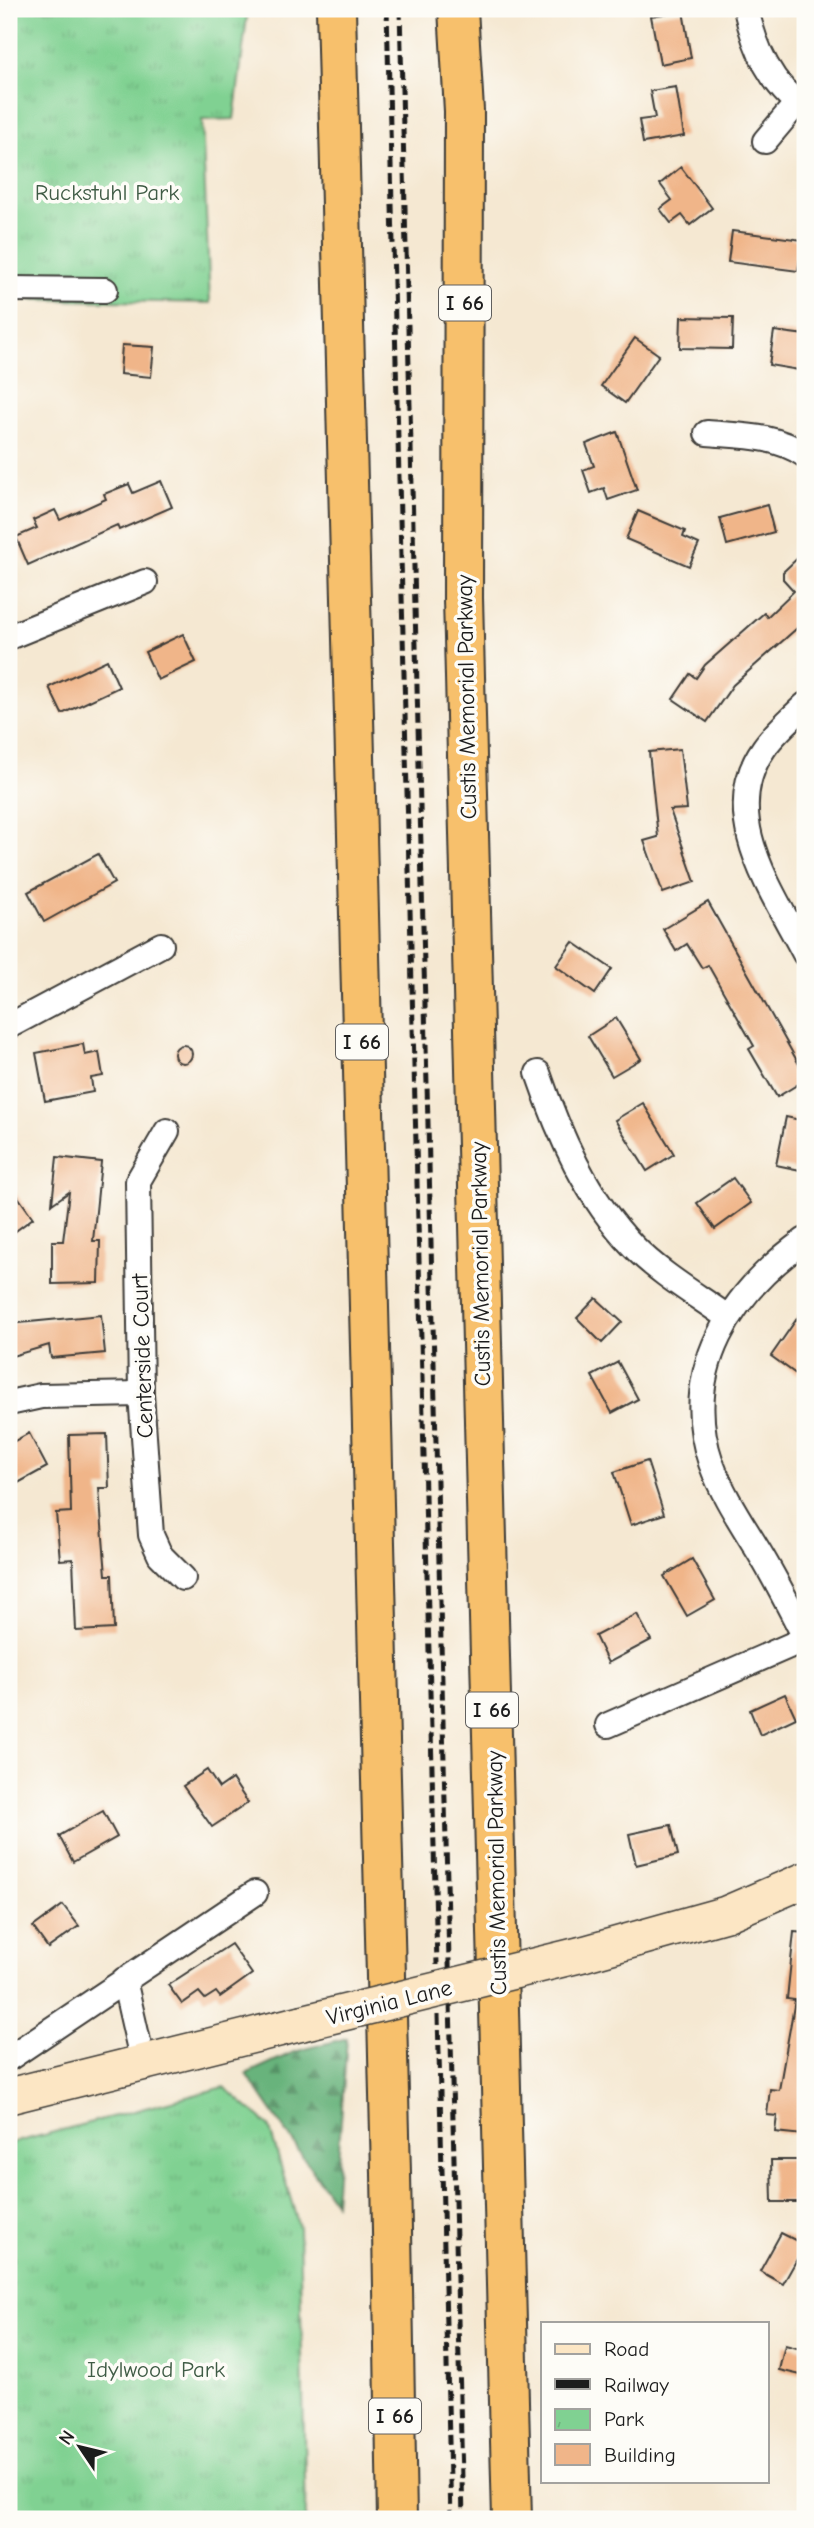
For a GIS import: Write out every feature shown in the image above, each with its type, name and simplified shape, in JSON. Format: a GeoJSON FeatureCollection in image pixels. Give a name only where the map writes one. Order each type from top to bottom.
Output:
{"type":"FeatureCollection","features":[{"type":"Feature","properties":{"kind":"highway","name":"I 66"},"geometry":{"type":"LineString","coordinates":[[336,9],[397,2519]]}},
{"type":"Feature","properties":{"kind":"highway","name":"Custis Memorial Parkway"},"geometry":{"type":"LineString","coordinates":[[458,9],[464,111],[463,598],[512,2519]]}},
{"type":"Feature","properties":{"kind":"highway"},"geometry":{"type":"LineString","coordinates":[[385,2519],[393,2312]]}},
{"type":"Feature","properties":{"kind":"highway"},"geometry":{"type":"LineString","coordinates":[[393,2312],[406,2519]]}},
{"type":"Feature","properties":{"kind":"street"},"geometry":{"type":"LineString","coordinates":[[746,9],[764,64],[779,86],[801,106],[765,141]]}},
{"type":"Feature","properties":{"kind":"street"},"geometry":{"type":"LineString","coordinates":[[9,289],[105,290]]}},
{"type":"Feature","properties":{"kind":"street"},"geometry":{"type":"LineString","coordinates":[[707,433],[768,438],[787,444],[805,455]]}},
{"type":"Feature","properties":{"kind":"street"},"geometry":{"type":"LineString","coordinates":[[9,637],[145,582]]}},
{"type":"Feature","properties":{"kind":"street"},"geometry":{"type":"LineString","coordinates":[[805,705],[764,748],[748,786],[745,810],[752,852],[805,954]]}},
{"type":"Feature","properties":{"kind":"street"},"geometry":{"type":"LineString","coordinates":[[9,1026],[161,945]]}},
{"type":"Feature","properties":{"kind":"street"},"geometry":{"type":"LineString","coordinates":[[538,1073],[556,1127],[612,1221],[659,1269],[727,1317]]}},
{"type":"Feature","properties":{"kind":"street","name":"Centerside Court"},"geometry":{"type":"LineString","coordinates":[[167,1130],[138,1181],[141,1394],[151,1535],[160,1555],[183,1578]]}},
{"type":"Feature","properties":{"kind":"street"},"geometry":{"type":"LineString","coordinates":[[608,1725],[805,1638],[724,1494],[708,1448],[702,1401],[706,1372],[727,1317],[747,1289],[774,1262],[805,1240]]}},
{"type":"Feature","properties":{"kind":"street"},"geometry":{"type":"LineString","coordinates":[[9,1403],[41,1396],[141,1394]]}},
{"type":"Feature","properties":{"kind":"street","name":"Virginia Lane"},"geometry":{"type":"LineString","coordinates":[[9,2096],[583,1955],[726,1914],[805,1880]]}},
{"type":"Feature","properties":{"kind":"street"},"geometry":{"type":"LineString","coordinates":[[9,2058],[255,1893]]}},
{"type":"Feature","properties":{"kind":"street"},"geometry":{"type":"LineString","coordinates":[[124,1980],[143,2063]]}},
{"type":"Feature","properties":{"kind":"green space","name":"Ruckstuhl Park"},"geometry":{"type":"Polygon","coordinates":[[[9,9],[248,9],[234,119],[202,120],[210,303],[9,299],[9,9]]]}},
{"type":"Feature","properties":{"kind":"green space"},"geometry":{"type":"Polygon","coordinates":[[[347,2038],[335,2203],[246,2074],[294,2052],[347,2038]]]}},
{"type":"Feature","properties":{"kind":"green space","name":"Idylwood Park"},"geometry":{"type":"Polygon","coordinates":[[[224,2087],[269,2126],[299,2227],[306,2519],[9,2519],[9,2263],[13,2259],[9,2239],[9,2144],[224,2087]]]}},
{"type":"Feature","properties":{"kind":"building"},"geometry":{"type":"Polygon","coordinates":[[[683,11],[691,58],[660,64],[651,16],[683,11]]]}},
{"type":"Feature","properties":{"kind":"building"},"geometry":{"type":"Polygon","coordinates":[[[676,87],[684,136],[643,143],[639,120],[655,118],[650,91],[676,87]]]}},
{"type":"Feature","properties":{"kind":"building"},"geometry":{"type":"Polygon","coordinates":[[[681,167],[712,208],[690,225],[682,215],[671,223],[660,209],[672,200],[660,184],[681,167]]]}},
{"type":"Feature","properties":{"kind":"building"},"geometry":{"type":"Polygon","coordinates":[[[732,231],[803,240],[798,271],[728,262],[732,231]]]}},
{"type":"Feature","properties":{"kind":"building"},"geometry":{"type":"Polygon","coordinates":[[[681,317],[733,318],[732,349],[680,348],[681,317]]]}},
{"type":"Feature","properties":{"kind":"building"},"geometry":{"type":"Polygon","coordinates":[[[774,331],[805,335],[805,371],[769,365],[774,331]]]}},
{"type":"Feature","properties":{"kind":"building"},"geometry":{"type":"Polygon","coordinates":[[[635,338],[659,355],[625,403],[601,386],[635,338]]]}},
{"type":"Feature","properties":{"kind":"building"},"geometry":{"type":"Polygon","coordinates":[[[122,345],[154,347],[151,377],[120,374],[122,345]]]}},
{"type":"Feature","properties":{"kind":"building"},"geometry":{"type":"Polygon","coordinates":[[[617,432],[637,490],[608,500],[604,488],[591,493],[583,470],[594,466],[586,444],[617,432]]]}},
{"type":"Feature","properties":{"kind":"building"},"geometry":{"type":"Polygon","coordinates":[[[161,481],[172,507],[119,530],[117,525],[28,565],[16,537],[37,528],[33,520],[55,510],[60,520],[106,499],[104,494],[129,484],[133,493],[161,481]]]}},
{"type":"Feature","properties":{"kind":"building"},"geometry":{"type":"Polygon","coordinates":[[[767,505],[774,532],[727,545],[720,518],[767,505]]]}},
{"type":"Feature","properties":{"kind":"building"},"geometry":{"type":"Polygon","coordinates":[[[638,511],[685,531],[683,537],[699,544],[689,566],[626,539],[638,511]]]}},
{"type":"Feature","properties":{"kind":"building"},"geometry":{"type":"Polygon","coordinates":[[[805,551],[805,621],[733,685],[707,722],[673,699],[690,674],[696,678],[705,665],[764,613],[767,617],[794,591],[783,579],[783,572],[805,551]]]}},
{"type":"Feature","properties":{"kind":"building"},"geometry":{"type":"Polygon","coordinates":[[[183,634],[196,662],[158,680],[145,652],[183,634]]]}},
{"type":"Feature","properties":{"kind":"building"},"geometry":{"type":"Polygon","coordinates":[[[107,660],[119,687],[62,714],[49,687],[107,660]]]}},
{"type":"Feature","properties":{"kind":"building"},"geometry":{"type":"Polygon","coordinates":[[[680,749],[687,809],[670,810],[695,882],[663,893],[644,841],[658,837],[649,752],[680,749]]]}},
{"type":"Feature","properties":{"kind":"building"},"geometry":{"type":"Polygon","coordinates":[[[98,854],[114,883],[44,922],[28,892],[98,854]]]}},
{"type":"Feature","properties":{"kind":"building"},"geometry":{"type":"Polygon","coordinates":[[[708,902],[805,1075],[805,1080],[777,1097],[749,1049],[754,1046],[708,965],[702,968],[687,944],[676,951],[663,929],[708,902]]]}},
{"type":"Feature","properties":{"kind":"building"},"geometry":{"type":"Polygon","coordinates":[[[573,942],[612,969],[595,994],[556,966],[573,942]]]}},
{"type":"Feature","properties":{"kind":"building"},"geometry":{"type":"Polygon","coordinates":[[[616,1018],[641,1059],[612,1076],[588,1036],[616,1018]]]}},
{"type":"Feature","properties":{"kind":"building"},"geometry":{"type":"Polygon","coordinates":[[[83,1044],[85,1055],[99,1052],[103,1076],[91,1078],[93,1092],[45,1101],[36,1053],[83,1044]]]}},
{"type":"Feature","properties":{"kind":"building"},"geometry":{"type":"Polygon","coordinates":[[[183,1045],[189,1048],[192,1054],[189,1060],[183,1063],[177,1060],[174,1054],[177,1048],[183,1045]]]}},
{"type":"Feature","properties":{"kind":"building"},"geometry":{"type":"Polygon","coordinates":[[[643,1103],[674,1154],[647,1171],[615,1120],[643,1103]]]}},
{"type":"Feature","properties":{"kind":"building"},"geometry":{"type":"Polygon","coordinates":[[[786,1117],[805,1121],[805,1171],[776,1165],[786,1117]]]}},
{"type":"Feature","properties":{"kind":"building"},"geometry":{"type":"Polygon","coordinates":[[[57,1157],[101,1162],[93,1241],[100,1241],[99,1283],[52,1284],[52,1241],[63,1241],[69,1192],[52,1204],[57,1157]]]}},
{"type":"Feature","properties":{"kind":"building"},"geometry":{"type":"Polygon","coordinates":[[[733,1178],[751,1203],[715,1229],[697,1203],[733,1178]]]}},
{"type":"Feature","properties":{"kind":"building"},"geometry":{"type":"Polygon","coordinates":[[[9,1184],[33,1218],[9,1236],[9,1184]]]}},
{"type":"Feature","properties":{"kind":"building"},"geometry":{"type":"Polygon","coordinates":[[[596,1298],[622,1322],[602,1343],[577,1318],[596,1298]]]}},
{"type":"Feature","properties":{"kind":"building"},"geometry":{"type":"Polygon","coordinates":[[[805,1307],[805,1361],[796,1374],[771,1356],[805,1307]]]}},
{"type":"Feature","properties":{"kind":"building"},"geometry":{"type":"Polygon","coordinates":[[[101,1315],[105,1353],[51,1358],[49,1345],[9,1357],[9,1324],[101,1315]]]}},
{"type":"Feature","properties":{"kind":"building"},"geometry":{"type":"Polygon","coordinates":[[[618,1362],[638,1399],[612,1413],[592,1376],[618,1362]]]}},
{"type":"Feature","properties":{"kind":"building"},"geometry":{"type":"Polygon","coordinates":[[[29,1433],[47,1467],[9,1488],[9,1444],[29,1433]]]}},
{"type":"Feature","properties":{"kind":"building"},"geometry":{"type":"Polygon","coordinates":[[[107,1434],[109,1488],[99,1488],[106,1575],[112,1575],[114,1629],[76,1631],[73,1559],[60,1560],[56,1513],[71,1512],[69,1435],[107,1434]]]}},
{"type":"Feature","properties":{"kind":"building"},"geometry":{"type":"Polygon","coordinates":[[[647,1461],[664,1514],[631,1525],[614,1472],[647,1461]]]}},
{"type":"Feature","properties":{"kind":"building"},"geometry":{"type":"Polygon","coordinates":[[[692,1559],[715,1600],[687,1616],[664,1576],[692,1559]]]}},
{"type":"Feature","properties":{"kind":"building"},"geometry":{"type":"Polygon","coordinates":[[[637,1614],[651,1640],[608,1663],[595,1636],[637,1614]]]}},
{"type":"Feature","properties":{"kind":"building"},"geometry":{"type":"Polygon","coordinates":[[[785,1694],[796,1718],[760,1735],[750,1710],[785,1694]]]}},
{"type":"Feature","properties":{"kind":"building"},"geometry":{"type":"Polygon","coordinates":[[[207,1770],[219,1788],[232,1779],[248,1803],[212,1827],[183,1786],[207,1770]]]}},
{"type":"Feature","properties":{"kind":"building"},"geometry":{"type":"Polygon","coordinates":[[[103,1811],[117,1837],[73,1862],[59,1836],[103,1811]]]}},
{"type":"Feature","properties":{"kind":"building"},"geometry":{"type":"Polygon","coordinates":[[[671,1825],[678,1855],[636,1865],[629,1834],[671,1825]]]}},
{"type":"Feature","properties":{"kind":"building"},"geometry":{"type":"Polygon","coordinates":[[[63,1905],[79,1926],[48,1948],[33,1927],[63,1905]]]}},
{"type":"Feature","properties":{"kind":"building"},"geometry":{"type":"Polygon","coordinates":[[[794,1932],[805,1933],[803,2135],[775,2132],[777,2116],[767,2115],[770,2089],[779,2090],[795,2000],[787,1999],[794,1932]]]}},
{"type":"Feature","properties":{"kind":"building"},"geometry":{"type":"Polygon","coordinates":[[[231,1944],[252,1974],[220,1997],[216,1992],[205,1999],[199,1992],[182,2004],[168,1985],[231,1944]]]}},
{"type":"Feature","properties":{"kind":"building"},"geometry":{"type":"Polygon","coordinates":[[[771,2160],[799,2160],[800,2202],[772,2202],[771,2160]]]}},
{"type":"Feature","properties":{"kind":"building"},"geometry":{"type":"Polygon","coordinates":[[[781,2233],[805,2245],[783,2284],[760,2271],[781,2233]]]}},
{"type":"Feature","properties":{"kind":"building"},"geometry":{"type":"Polygon","coordinates":[[[785,2345],[805,2350],[805,2376],[779,2370],[785,2345]]]}},
{"type":"Feature","properties":{"kind":"railway"},"geometry":{"type":"LineString","coordinates":[[387,9],[437,1965]]}},
{"type":"Feature","properties":{"kind":"railway"},"geometry":{"type":"LineString","coordinates":[[400,9],[463,2519]]}},
{"type":"Feature","properties":{"kind":"railway"},"geometry":{"type":"LineString","coordinates":[[438,2015],[451,2519]]}}]}
